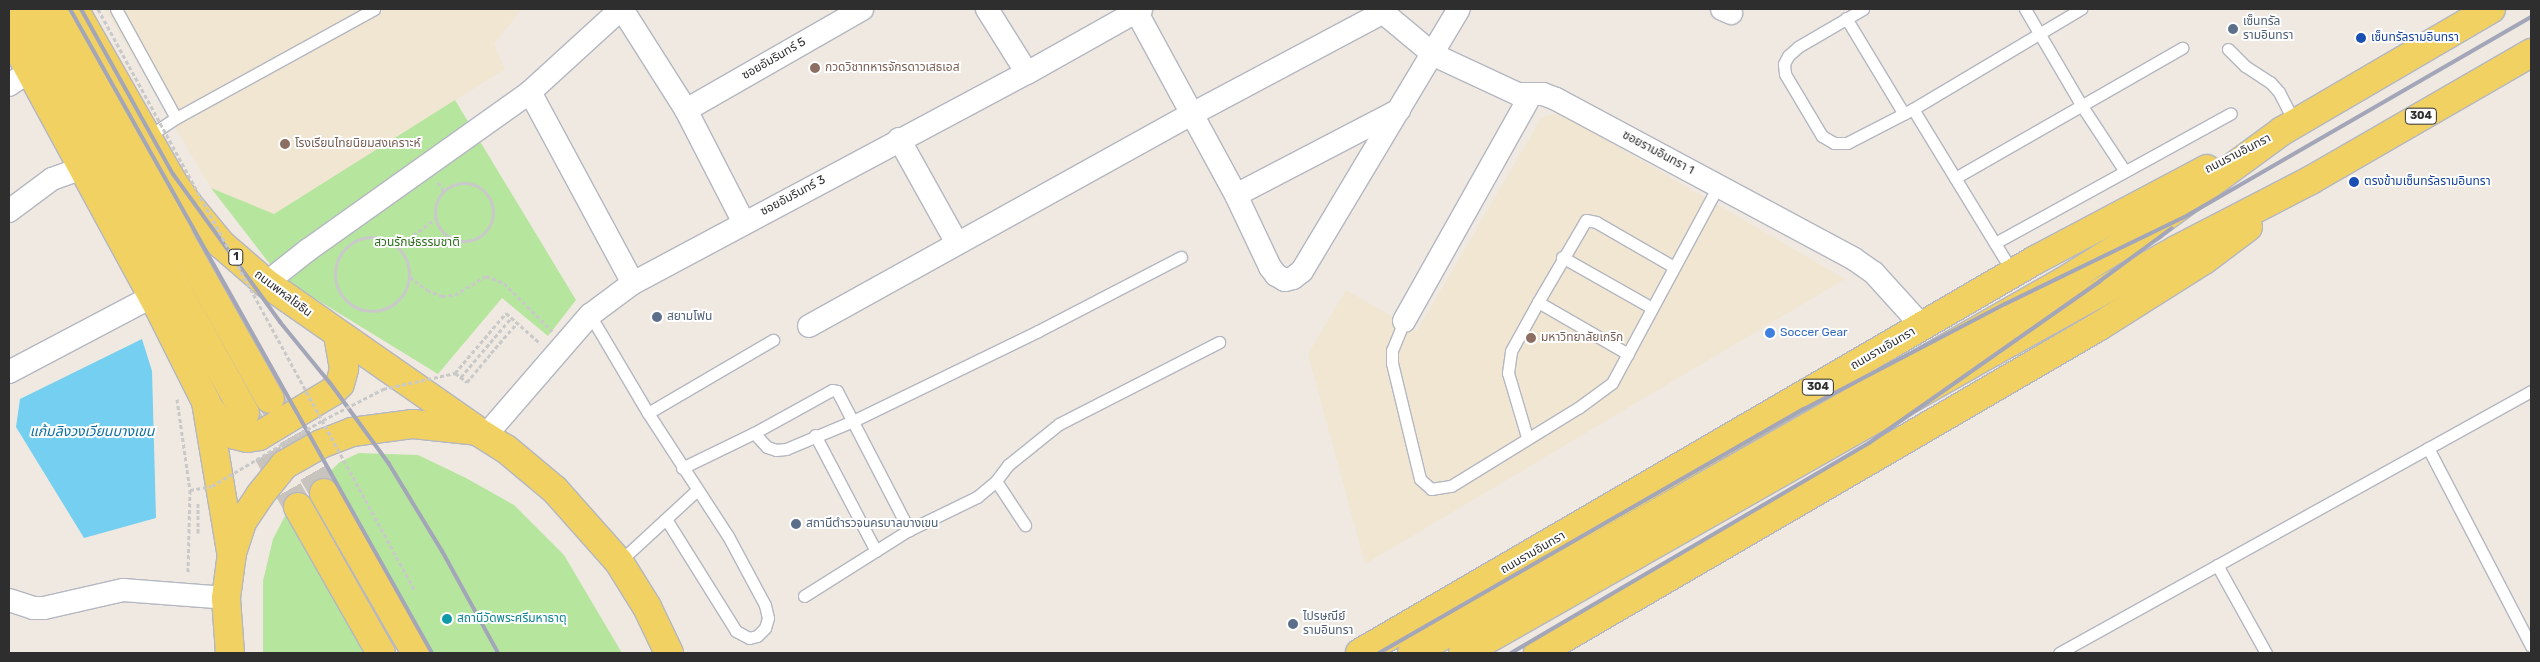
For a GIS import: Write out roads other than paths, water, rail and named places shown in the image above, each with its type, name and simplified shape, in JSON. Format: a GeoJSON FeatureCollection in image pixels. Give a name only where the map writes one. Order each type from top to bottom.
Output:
{"type":"FeatureCollection","features":[{"type":"Feature","properties":{"kind":"main road"},"geometry":{"type":"LineString","coordinates":[[21,9],[245,414]]}},
{"type":"Feature","properties":{"kind":"main road"},"geometry":{"type":"LineString","coordinates":[[51,9],[270,399]]}},
{"type":"Feature","properties":{"kind":"main road","name":"ถนนพหลโยธิน"},"geometry":{"type":"LineString","coordinates":[[74,9],[146,138],[188,204],[221,244],[266,283],[338,335],[482,433],[555,490],[619,562],[647,606],[669,653]]}},
{"type":"Feature","properties":{"kind":"main road","name":"ถนนรามอินทรา"},"geometry":{"type":"LineString","coordinates":[[1360,653],[2013,274],[2289,127],[2491,9]]}},
{"type":"Feature","properties":{"kind":"main road"},"geometry":{"type":"LineString","coordinates":[[9,32],[20,78],[82,168],[152,296],[206,402],[223,427],[234,435],[247,438],[260,436],[332,392],[340,384],[344,370],[338,335]]}},
{"type":"Feature","properties":{"kind":"main road","name":"ถนนรามอินทรา"},"geometry":{"type":"LineString","coordinates":[[1412,653],[1464,643],[2085,300],[2311,180],[2531,53]]}},
{"type":"Feature","properties":{"kind":"main road","name":"ถนนรามอินทรา"},"geometry":{"type":"LineString","coordinates":[[1464,643],[2151,227],[2289,127]]}},
{"type":"Feature","properties":{"kind":"main road","name":"ถนนรามอินทรา"},"geometry":{"type":"LineString","coordinates":[[1538,653],[2137,304],[2204,260],[2311,180]]}},
{"type":"Feature","properties":{"kind":"main road"},"geometry":{"type":"LineString","coordinates":[[206,402],[232,552]]}},
{"type":"Feature","properties":{"kind":"main road"},"geometry":{"type":"LineString","coordinates":[[230,653],[226,598],[232,552],[242,522],[260,495],[284,465],[321,444],[352,432],[386,426],[413,424],[482,433]]}},
{"type":"Feature","properties":{"kind":"main road"},"geometry":{"type":"LineString","coordinates":[[324,493],[416,653]]}},
{"type":"Feature","properties":{"kind":"main road"},"geometry":{"type":"LineString","coordinates":[[298,507],[382,653]]}},
{"type":"Feature","properties":{"kind":"street"},"geometry":{"type":"LineString","coordinates":[[266,283],[308,250],[530,92],[622,9],[686,110],[744,222]]}},
{"type":"Feature","properties":{"kind":"street","name":"ซอยอัมรินทร์ 5"},"geometry":{"type":"LineString","coordinates":[[686,110],[862,9]]}},
{"type":"Feature","properties":{"kind":"street"},"geometry":{"type":"LineString","coordinates":[[987,9],[1027,73]]}},
{"type":"Feature","properties":{"kind":"street"},"geometry":{"type":"LineString","coordinates":[[1139,10],[1236,195],[1270,268],[1276,275],[1285,280],[1293,278],[1302,271],[1434,55],[1459,9]]}},
{"type":"Feature","properties":{"kind":"street","name":"ซอยอัมรินทร์ 3"},"geometry":{"type":"LineString","coordinates":[[482,433],[590,315],[633,283],[899,139],[1027,73],[1139,10]]}},
{"type":"Feature","properties":{"kind":"street"},"geometry":{"type":"LineString","coordinates":[[809,326],[1381,11]]}},
{"type":"Feature","properties":{"kind":"street","name":"ซอยรามอินทรา 1"},"geometry":{"type":"LineString","coordinates":[[1381,11],[1434,55],[1518,94],[1543,94],[1556,99],[1854,258],[1874,273],[1922,326]]}},
{"type":"Feature","properties":{"kind":"street"},"geometry":{"type":"LineString","coordinates":[[530,92],[633,283]]}},
{"type":"Feature","properties":{"kind":"street"},"geometry":{"type":"LineString","coordinates":[[1404,321],[1531,94]]}},
{"type":"Feature","properties":{"kind":"street"},"geometry":{"type":"LineString","coordinates":[[1236,195],[1400,110]]}},
{"type":"Feature","properties":{"kind":"street"},"geometry":{"type":"LineString","coordinates":[[899,139],[957,243]]}},
{"type":"Feature","properties":{"kind":"street"},"geometry":{"type":"LineString","coordinates":[[9,211],[52,179],[82,168]]}},
{"type":"Feature","properties":{"kind":"street"},"geometry":{"type":"LineString","coordinates":[[9,372],[152,296]]}},
{"type":"Feature","properties":{"kind":"street"},"geometry":{"type":"LineString","coordinates":[[9,600],[33,608],[44,608],[123,590],[226,598]]}},
{"type":"Feature","properties":{"kind":"lane"},"geometry":{"type":"LineString","coordinates":[[116,9],[176,118]]}},
{"type":"Feature","properties":{"kind":"lane"},"geometry":{"type":"LineString","coordinates":[[146,138],[176,118],[374,9]]}},
{"type":"Feature","properties":{"kind":"lane"},"geometry":{"type":"LineString","coordinates":[[1863,9],[1798,47],[1788,56],[1784,64],[1785,74],[1822,136],[1834,143],[1847,143],[1909,111],[2081,9]]}},
{"type":"Feature","properties":{"kind":"lane"},"geometry":{"type":"LineString","coordinates":[[2025,9],[2082,106],[2124,170]]}},
{"type":"Feature","properties":{"kind":"lane"},"geometry":{"type":"LineString","coordinates":[[1846,18],[1955,178],[2013,274]]}},
{"type":"Feature","properties":{"kind":"lane"},"geometry":{"type":"LineString","coordinates":[[1955,178],[2182,48]]}},
{"type":"Feature","properties":{"kind":"lane"},"geometry":{"type":"LineString","coordinates":[[2228,49],[2245,66],[2270,82],[2279,92],[2289,127]]}},
{"type":"Feature","properties":{"kind":"lane"},"geometry":{"type":"LineString","coordinates":[[1995,243],[2230,113]]}},
{"type":"Feature","properties":{"kind":"lane"},"geometry":{"type":"LineString","coordinates":[[1404,321],[1392,350],[1392,363],[1420,479],[1431,489],[1451,486],[1527,437],[1578,408],[1612,383],[1718,186]]}},
{"type":"Feature","properties":{"kind":"lane"},"geometry":{"type":"LineString","coordinates":[[1527,437],[1508,373],[1511,351],[1562,257],[1586,220],[1596,222],[1674,268]]}},
{"type":"Feature","properties":{"kind":"lane"},"geometry":{"type":"LineString","coordinates":[[1562,257],[1652,308]]}},
{"type":"Feature","properties":{"kind":"lane"},"geometry":{"type":"LineString","coordinates":[[754,433],[767,447],[776,450],[786,449],[815,435],[853,421],[1038,331],[1181,258]]}},
{"type":"Feature","properties":{"kind":"lane"},"geometry":{"type":"LineString","coordinates":[[1538,302],[1628,354]]}},
{"type":"Feature","properties":{"kind":"lane"},"geometry":{"type":"LineString","coordinates":[[590,315],[682,468],[728,536],[764,605],[768,618],[765,628],[757,636],[749,638],[736,631],[666,519]]}},
{"type":"Feature","properties":{"kind":"lane"},"geometry":{"type":"LineString","coordinates":[[648,413],[773,340]]}},
{"type":"Feature","properties":{"kind":"lane"},"geometry":{"type":"LineString","coordinates":[[804,596],[909,530],[977,497],[996,481],[1008,465],[1059,424],[1219,342]]}},
{"type":"Feature","properties":{"kind":"lane"},"geometry":{"type":"LineString","coordinates":[[682,468],[754,433],[832,390],[839,393],[909,530]]}},
{"type":"Feature","properties":{"kind":"lane"},"geometry":{"type":"LineString","coordinates":[[2059,653],[2531,390]]}},
{"type":"Feature","properties":{"kind":"lane"},"geometry":{"type":"LineString","coordinates":[[815,435],[876,551]]}},
{"type":"Feature","properties":{"kind":"lane"},"geometry":{"type":"LineString","coordinates":[[2428,448],[2531,646]]}},
{"type":"Feature","properties":{"kind":"lane"},"geometry":{"type":"LineString","coordinates":[[996,481],[1025,525]]}},
{"type":"Feature","properties":{"kind":"lane"},"geometry":{"type":"LineString","coordinates":[[619,562],[697,490]]}},
{"type":"Feature","properties":{"kind":"lane"},"geometry":{"type":"LineString","coordinates":[[2217,565],[2266,653]]}},
{"type":"Feature","properties":{"kind":"water","name":"แก้มลิงวงเวียนบางเขน"},"geometry":{"type":"Polygon","coordinates":[[[142,339],[152,371],[156,518],[84,538],[16,427],[20,399],[142,339]]]}},
{"type":"Feature","properties":{"kind":"tunnel"},"geometry":{"type":"LineString","coordinates":[[271,400],[324,493]]}},
{"type":"Feature","properties":{"kind":"tunnel"},"geometry":{"type":"LineString","coordinates":[[247,417],[298,507]]}},
{"type":"Feature","properties":{"kind":"railway"},"geometry":{"type":"LineString","coordinates":[[70,9],[432,653]]}},
{"type":"Feature","properties":{"kind":"railway"},"geometry":{"type":"LineString","coordinates":[[81,9],[173,174],[280,322],[330,383],[389,464],[442,551],[498,653]]}},
{"type":"Feature","properties":{"kind":"railway"},"geometry":{"type":"LineString","coordinates":[[1379,653],[1804,409],[2005,304],[2188,215],[2531,17]]}},
{"type":"Feature","properties":{"kind":"railway"},"geometry":{"type":"LineString","coordinates":[[1511,653],[1869,443],[2100,281],[2172,228]]}},
{"type":"Feature","properties":{"kind":"place","name":"เซ็นทรัล รามอินทรา"},"geometry":{"type":"Point","coordinates":[2233,29]}},
{"type":"Feature","properties":{"kind":"place","name":"เซ็นทรัลรามอินทรา"},"geometry":{"type":"Point","coordinates":[2361,38]}},
{"type":"Feature","properties":{"kind":"place","name":"กวดวิชาทหารจักรดาวเสธเอส"},"geometry":{"type":"Point","coordinates":[815,68]}},
{"type":"Feature","properties":{"kind":"place","name":"โรงเรียนไทยนิยมสงเคราะห์"},"geometry":{"type":"Point","coordinates":[285,144]}},
{"type":"Feature","properties":{"kind":"place","name":"ตรงข้ามเซ็นทรัลรามอินทรา"},"geometry":{"type":"Point","coordinates":[2354,182]}},
{"type":"Feature","properties":{"kind":"place","name":"สยามโฟน"},"geometry":{"type":"Point","coordinates":[657,317]}},
{"type":"Feature","properties":{"kind":"place","name":"Soccer Gear"},"geometry":{"type":"Point","coordinates":[1770,333]}},
{"type":"Feature","properties":{"kind":"place","name":"มหาวิทยาลัยเกริก"},"geometry":{"type":"Point","coordinates":[1531,338]}},
{"type":"Feature","properties":{"kind":"place","name":"สถานีตำรวจนครบาลบางเขน"},"geometry":{"type":"Point","coordinates":[796,524]}},
{"type":"Feature","properties":{"kind":"place","name":"สถานีวัดพระศรีมหาธาตุ"},"geometry":{"type":"Point","coordinates":[447,619]}},
{"type":"Feature","properties":{"kind":"place","name":"ไปรษณีย์ รามอินทรา"},"geometry":{"type":"Point","coordinates":[1293,624]}},
{"type":"Feature","properties":{"kind":"park label","name":"สวนรักษ์ธรรมชาติ"},"geometry":{"type":"Point","coordinates":[417,243]}}]}
